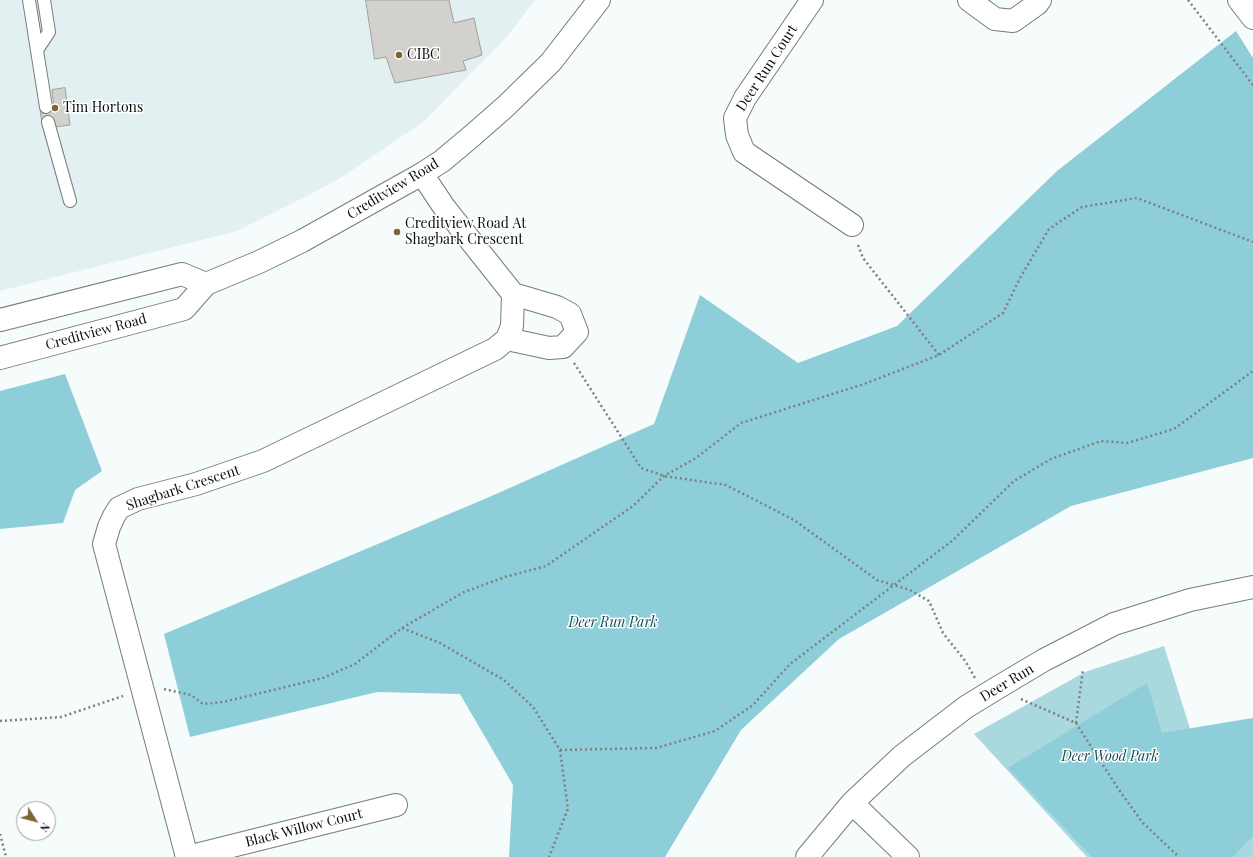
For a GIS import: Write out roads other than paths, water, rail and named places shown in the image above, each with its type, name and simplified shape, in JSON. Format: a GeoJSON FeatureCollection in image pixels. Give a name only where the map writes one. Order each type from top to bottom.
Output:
{"type":"FeatureCollection","features":[{"type":"Feature","properties":{"kind":"street","name":"Creditview Road"},"geometry":{"type":"LineString","coordinates":[[0,358],[184,309],[206,284],[260,262],[389,194],[442,161],[506,106],[551,62],[599,0]]}},
{"type":"Feature","properties":{"kind":"street","name":"Deer Run Court"},"geometry":{"type":"LineString","coordinates":[[812,0],[742,105],[735,118],[737,135],[744,152],[852,225]]}},
{"type":"Feature","properties":{"kind":"street"},"geometry":{"type":"LineString","coordinates":[[969,0],[995,19],[1013,21],[1037,4],[1040,0]]}},
{"type":"Feature","properties":{"kind":"street"},"geometry":{"type":"LineString","coordinates":[[1239,0],[1253,18]]}},
{"type":"Feature","properties":{"kind":"street"},"geometry":{"type":"LineString","coordinates":[[422,174],[444,207],[513,294],[557,307],[570,314],[577,332],[563,347],[549,348],[507,339],[512,326],[513,294]]}},
{"type":"Feature","properties":{"kind":"street"},"geometry":{"type":"LineString","coordinates":[[0,320],[182,274],[206,284]]}},
{"type":"Feature","properties":{"kind":"street","name":"Shagbark Crescent"},"geometry":{"type":"LineString","coordinates":[[187,857],[104,544],[114,516],[120,508],[138,499],[196,484],[263,461],[495,349],[507,339]]}},
{"type":"Feature","properties":{"kind":"street","name":"Deer Run"},"geometry":{"type":"LineString","coordinates":[[807,857],[852,803],[902,756],[966,707],[1044,660],[1114,624],[1190,600],[1253,587]]}},
{"type":"Feature","properties":{"kind":"street"},"geometry":{"type":"LineString","coordinates":[[852,803],[908,857]]}},
{"type":"Feature","properties":{"kind":"street","name":"Black Willow Court"},"geometry":{"type":"LineString","coordinates":[[187,857],[396,805]]}},
{"type":"Feature","properties":{"kind":"lane"},"geometry":{"type":"LineString","coordinates":[[29,0],[46,107]]}},
{"type":"Feature","properties":{"kind":"lane"},"geometry":{"type":"LineString","coordinates":[[37,50],[49,32],[44,0]]}},
{"type":"Feature","properties":{"kind":"lane"},"geometry":{"type":"LineString","coordinates":[[48,122],[70,201]]}},
{"type":"Feature","properties":{"kind":"place","name":"CIBC"},"geometry":{"type":"Point","coordinates":[399,55]}},
{"type":"Feature","properties":{"kind":"place","name":"Tim Hortons"},"geometry":{"type":"Point","coordinates":[55,108]}},
{"type":"Feature","properties":{"kind":"place","name":"Creditview Road At Shagbark Crescent"},"geometry":{"type":"Point","coordinates":[397,232]}},
{"type":"Feature","properties":{"kind":"park label","name":"Deer Run Park"},"geometry":{"type":"Point","coordinates":[613,623]}},
{"type":"Feature","properties":{"kind":"park label","name":"Deer Wood Park"},"geometry":{"type":"Point","coordinates":[1110,757]}}]}
